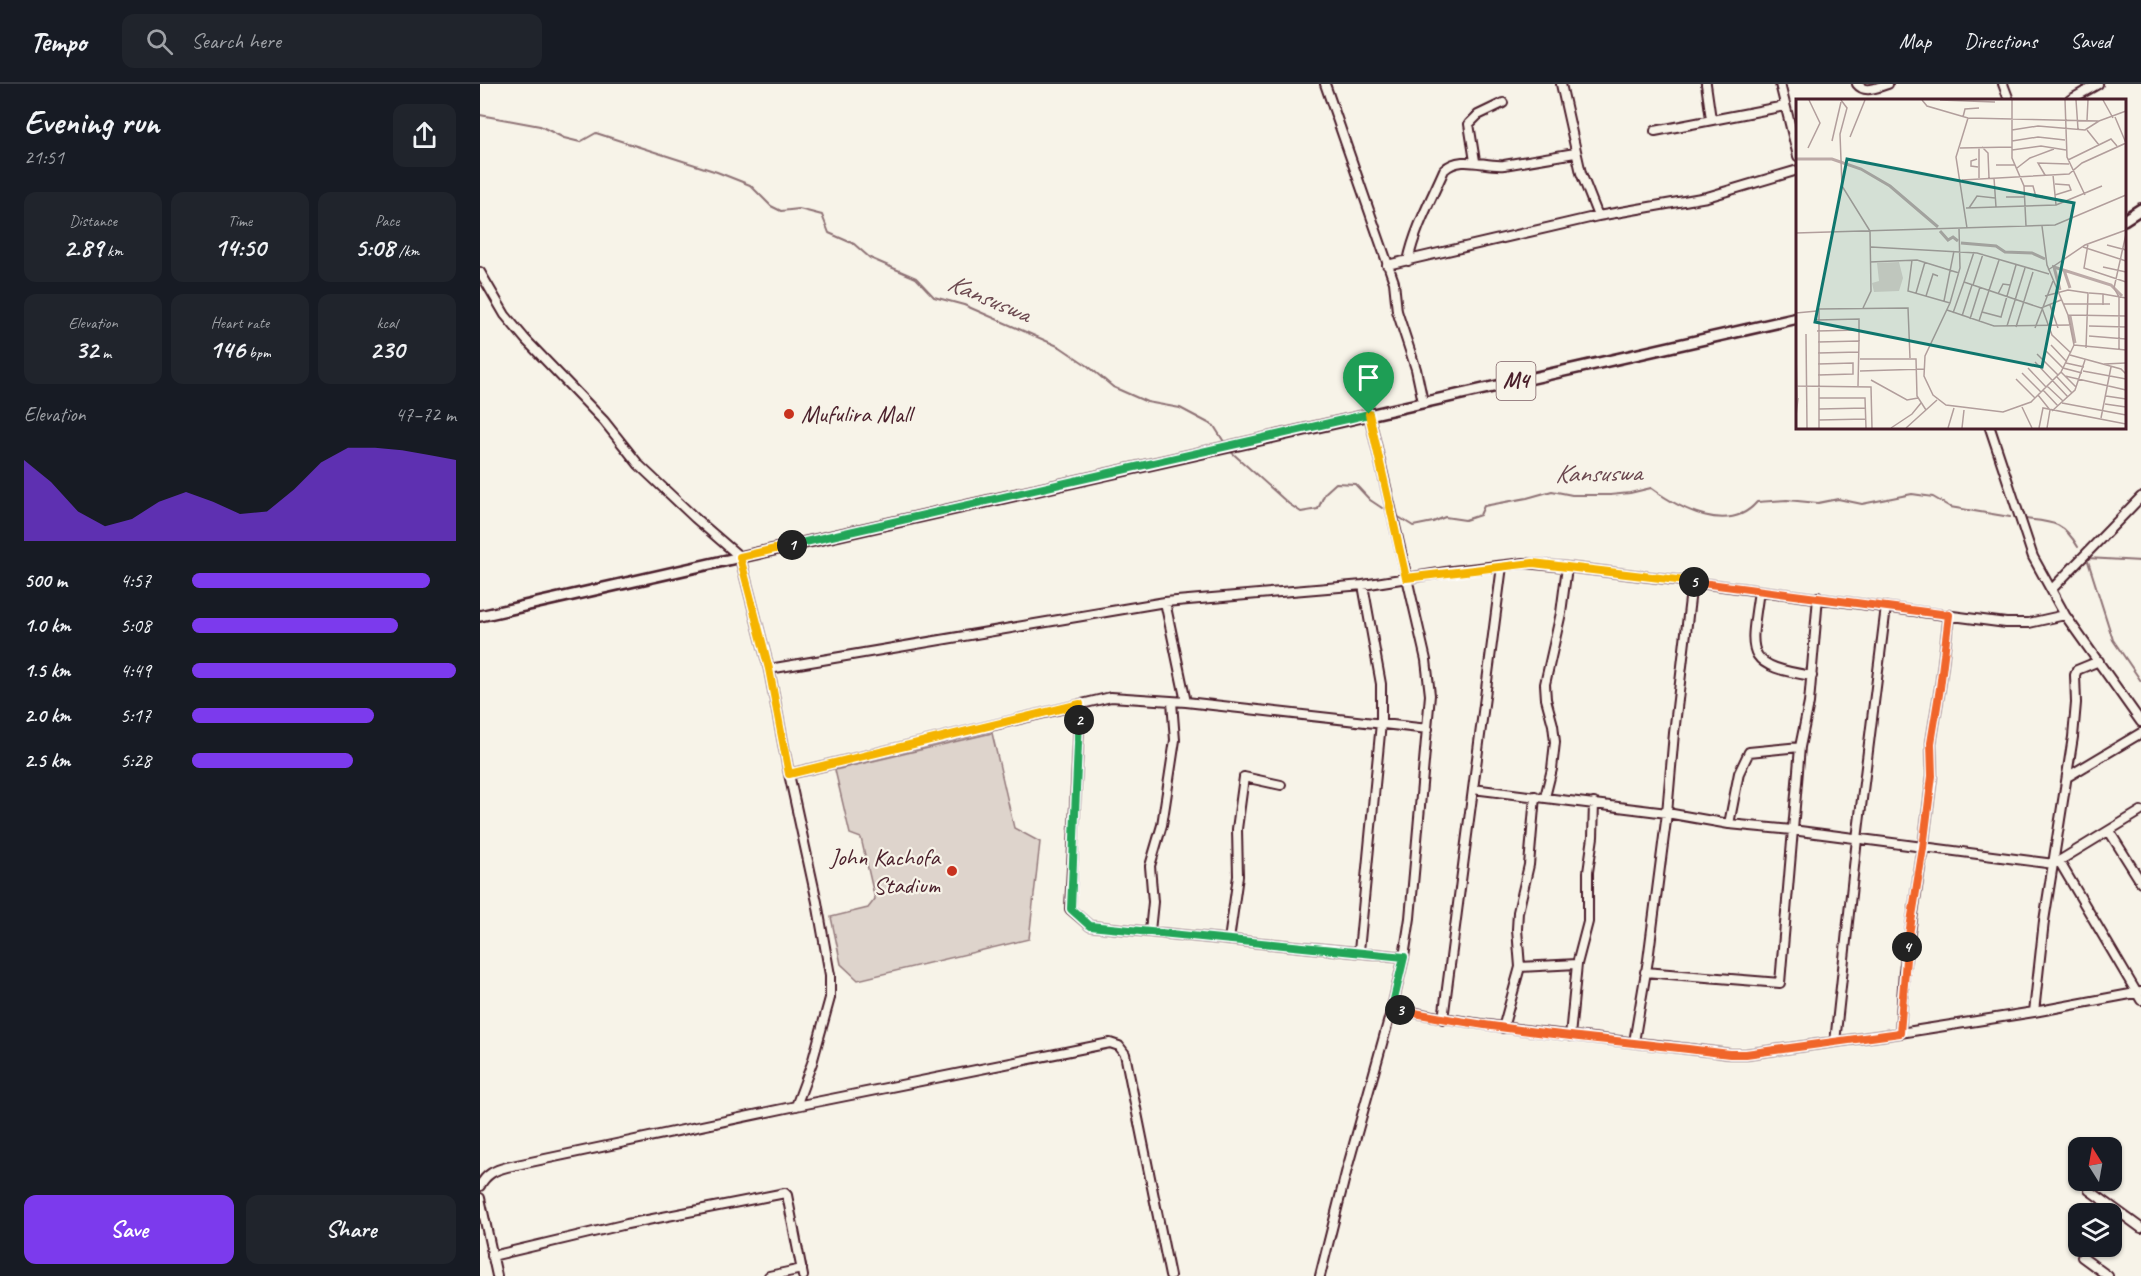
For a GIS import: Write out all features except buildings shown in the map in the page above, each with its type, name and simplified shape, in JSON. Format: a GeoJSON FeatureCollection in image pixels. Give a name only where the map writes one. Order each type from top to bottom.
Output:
{"type":"FeatureCollection","features":[{"type":"Feature","properties":{"kind":"main road"},"geometry":{"type":"LineString","coordinates":[[2126,219],[2141,209]]}},
{"type":"Feature","properties":{"kind":"main road","name":"M4"},"geometry":{"type":"LineString","coordinates":[[480,616],[1796,318]]}},
{"type":"Feature","properties":{"kind":"street"},"geometry":{"type":"LineString","coordinates":[[1325,84],[1394,282],[1397,311],[1416,369],[1423,402]]}},
{"type":"Feature","properties":{"kind":"street"},"geometry":{"type":"LineString","coordinates":[[1561,84],[1575,153],[1598,216]]}},
{"type":"Feature","properties":{"kind":"street"},"geometry":{"type":"LineString","coordinates":[[1706,84],[1711,119]]}},
{"type":"Feature","properties":{"kind":"street"},"geometry":{"type":"LineString","coordinates":[[1780,84],[1796,152]]}},
{"type":"Feature","properties":{"kind":"street"},"geometry":{"type":"LineString","coordinates":[[1857,84],[1865,90],[1888,84]]}},
{"type":"Feature","properties":{"kind":"street"},"geometry":{"type":"LineString","coordinates":[[2003,84],[2009,99]]}},
{"type":"Feature","properties":{"kind":"street"},"geometry":{"type":"LineString","coordinates":[[2072,99],[2098,84]]}},
{"type":"Feature","properties":{"kind":"street"},"geometry":{"type":"LineString","coordinates":[[1475,162],[1469,124],[1478,115],[1503,103]]}},
{"type":"Feature","properties":{"kind":"street"},"geometry":{"type":"LineString","coordinates":[[1655,131],[1785,106]]}},
{"type":"Feature","properties":{"kind":"street"},"geometry":{"type":"LineString","coordinates":[[1408,261],[1413,239],[1444,170],[1449,166],[1475,162],[1495,166],[1575,153]]}},
{"type":"Feature","properties":{"kind":"street"},"geometry":{"type":"LineString","coordinates":[[1387,265],[1598,216],[1707,197],[1796,170]]}},
{"type":"Feature","properties":{"kind":"street"},"geometry":{"type":"LineString","coordinates":[[480,272],[505,315],[604,421],[639,465],[740,557],[769,669],[817,902],[831,987],[812,1064],[796,1106]]}},
{"type":"Feature","properties":{"kind":"street"},"geometry":{"type":"LineString","coordinates":[[1320,1276],[1404,957],[1410,918],[1431,695],[1369,414]]}},
{"type":"Feature","properties":{"kind":"street"},"geometry":{"type":"LineString","coordinates":[[1990,429],[2029,546],[2051,590],[2065,615],[2141,722]]}},
{"type":"Feature","properties":{"kind":"street"},"geometry":{"type":"LineString","coordinates":[[2051,590],[2141,497]]}},
{"type":"Feature","properties":{"kind":"street"},"geometry":{"type":"LineString","coordinates":[[769,669],[1165,602],[1363,585],[1533,563],[2019,624],[2065,615]]}},
{"type":"Feature","properties":{"kind":"street"},"geometry":{"type":"LineString","coordinates":[[1443,1019],[1502,566]]}},
{"type":"Feature","properties":{"kind":"street"},"geometry":{"type":"LineString","coordinates":[[1545,797],[1555,742],[1545,684],[1561,613],[1568,567]]}},
{"type":"Feature","properties":{"kind":"street"},"geometry":{"type":"LineString","coordinates":[[1634,1041],[1646,972],[1667,813],[1692,582]]}},
{"type":"Feature","properties":{"kind":"street"},"geometry":{"type":"LineString","coordinates":[[1359,951],[1381,723],[1381,684],[1363,585]]}},
{"type":"Feature","properties":{"kind":"street"},"geometry":{"type":"LineString","coordinates":[[1759,591],[1753,640],[1758,658],[1767,666],[1784,672],[1812,676]]}},
{"type":"Feature","properties":{"kind":"street"},"geometry":{"type":"LineString","coordinates":[[1646,972],[1780,983],[1800,747],[1812,676],[1818,597]]}},
{"type":"Feature","properties":{"kind":"street"},"geometry":{"type":"LineString","coordinates":[[1165,602],[1186,702]]}},
{"type":"Feature","properties":{"kind":"street"},"geometry":{"type":"LineString","coordinates":[[1835,1041],[1886,607]]}},
{"type":"Feature","properties":{"kind":"street"},"geometry":{"type":"LineString","coordinates":[[1900,1033],[1904,971],[1923,848],[1932,776],[1931,743],[1949,615]]}},
{"type":"Feature","properties":{"kind":"street"},"geometry":{"type":"LineString","coordinates":[[2034,1012],[2044,921],[2056,862],[2075,720],[2076,672],[2098,660]]}},
{"type":"Feature","properties":{"kind":"street"},"geometry":{"type":"LineString","coordinates":[[789,774],[1111,696],[1428,729]]}},
{"type":"Feature","properties":{"kind":"street"},"geometry":{"type":"LineString","coordinates":[[1150,931],[1154,902],[1150,866],[1162,825],[1174,745],[1172,702]]}},
{"type":"Feature","properties":{"kind":"street"},"geometry":{"type":"LineString","coordinates":[[1080,704],[1071,909],[1090,926],[1404,957]]}},
{"type":"Feature","properties":{"kind":"street"},"geometry":{"type":"LineString","coordinates":[[2067,777],[2141,733]]}},
{"type":"Feature","properties":{"kind":"street"},"geometry":{"type":"LineString","coordinates":[[1729,824],[1739,773],[1749,752],[1800,747]]}},
{"type":"Feature","properties":{"kind":"street"},"geometry":{"type":"LineString","coordinates":[[1229,940],[1238,876],[1237,829],[1244,777],[1281,785]]}},
{"type":"Feature","properties":{"kind":"street"},"geometry":{"type":"LineString","coordinates":[[1473,789],[1594,803],[1729,824],[2056,862],[2141,811]]}},
{"type":"Feature","properties":{"kind":"street"},"geometry":{"type":"LineString","coordinates":[[1503,1028],[1520,967],[1517,921],[1530,865],[1535,796]]}},
{"type":"Feature","properties":{"kind":"street"},"geometry":{"type":"LineString","coordinates":[[1570,1036],[1578,964],[1588,922],[1588,872],[1594,830],[1594,803]]}},
{"type":"Feature","properties":{"kind":"street"},"geometry":{"type":"LineString","coordinates":[[2109,831],[2141,882]]}},
{"type":"Feature","properties":{"kind":"street"},"geometry":{"type":"LineString","coordinates":[[1392,1008],[1503,1028],[1746,1054],[1900,1033],[2140,995],[2056,862]]}},
{"type":"Feature","properties":{"kind":"street"},"geometry":{"type":"LineString","coordinates":[[1520,967],[1578,964]]}},
{"type":"Feature","properties":{"kind":"street"},"geometry":{"type":"LineString","coordinates":[[480,1186],[488,1175],[496,1170],[796,1106],[1110,1043],[1119,1046],[1125,1054],[1170,1276]]}},
{"type":"Feature","properties":{"kind":"street"},"geometry":{"type":"LineString","coordinates":[[2090,1191],[2141,1228]]}},
{"type":"Feature","properties":{"kind":"street"},"geometry":{"type":"LineString","coordinates":[[492,1256],[627,1224],[785,1193],[803,1273],[770,1276]]}},
{"type":"Feature","properties":{"kind":"street"},"geometry":{"type":"LineString","coordinates":[[480,1198],[497,1276]]}},
{"type":"Feature","properties":{"kind":"street"},"geometry":{"type":"LineString","coordinates":[[2082,1257],[2108,1276]]}},
{"type":"Feature","properties":{"kind":"shaded area","name":"John Kachofa Stadium"},"geometry":{"type":"Polygon","coordinates":[[[992,733],[1014,828],[1040,842],[1029,939],[858,980],[841,964],[831,917],[868,908],[875,899],[861,838],[850,834],[835,770],[992,733]]]}},
{"type":"Feature","properties":{"kind":"waterway","name":"Kansuswa"},"geometry":{"type":"LineString","coordinates":[[480,115],[540,126],[564,138],[580,142],[596,133],[750,185],[771,206],[781,211],[799,209],[822,215],[829,233],[854,244],[870,258],[916,278],[934,297],[964,305],[1060,347],[1113,387],[1147,402],[1180,408],[1214,426],[1226,445]]}},
{"type":"Feature","properties":{"kind":"waterway","name":"Kansuswa"},"geometry":{"type":"LineString","coordinates":[[1229,450],[1301,512],[1318,509],[1325,493],[1336,483],[1355,484],[1370,500],[1382,508]]}},
{"type":"Feature","properties":{"kind":"waterway","name":"Kansuswa"},"geometry":{"type":"LineString","coordinates":[[1397,516],[1413,526],[1445,517],[1465,520],[1480,515],[1484,506],[1552,491],[1572,495],[1610,495],[1651,488],[1676,504],[1719,518],[1733,517],[1746,512],[1757,502],[1787,500],[1818,503],[1838,499],[1862,504],[1912,494],[1933,497],[1950,507],[2010,517]]}},
{"type":"Feature","properties":{"kind":"waterway","name":"Kansuswa"},"geometry":{"type":"LineString","coordinates":[[2025,519],[2056,524],[2073,538],[2078,547]]}},
{"type":"Feature","properties":{"kind":"waterway"},"geometry":{"type":"LineString","coordinates":[[2141,561],[2087,558],[2113,640],[2141,681]]}},
{"type":"Feature","properties":{"kind":"place","name":"Mufulira Mall"},"geometry":{"type":"Point","coordinates":[789,414]}},
{"type":"Feature","properties":{"kind":"place","name":"John Kachofa Stadium"},"geometry":{"type":"Point","coordinates":[952,871]}},
{"type":"Feature","properties":{"kind":"route"},"geometry":{"type":"LineString","coordinates":[[1369,414],[1406,578],[1471,569],[1541,564],[1949,615],[1931,743],[1932,776],[1920,876],[1912,912],[1904,971],[1900,1033],[1746,1054],[1730,1054],[1634,1041],[1537,1032],[1443,1019],[1392,1008],[1404,957],[1090,926],[1071,909],[1080,704],[789,774],[769,669],[740,557],[1369,414]]}}]}
